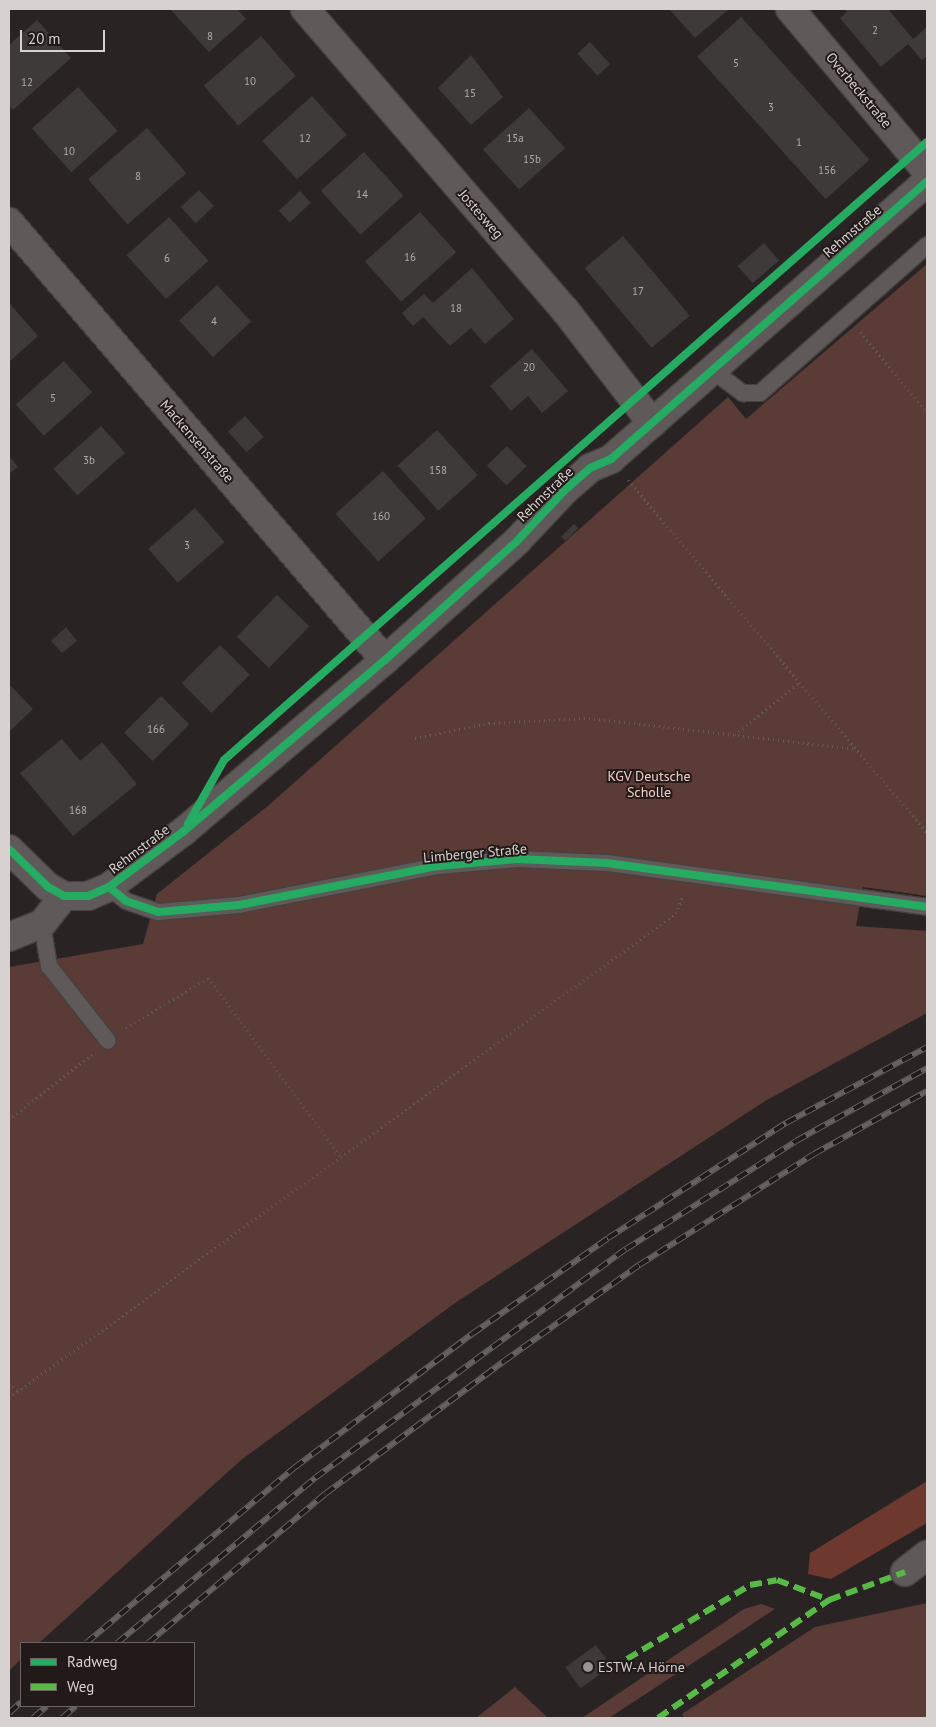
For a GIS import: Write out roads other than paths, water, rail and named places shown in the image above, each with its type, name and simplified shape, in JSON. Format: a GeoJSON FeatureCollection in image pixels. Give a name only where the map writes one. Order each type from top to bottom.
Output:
{"type":"FeatureCollection","features":[{"type":"Feature","properties":{"kind":"street","name":"Jostesweg"},"geometry":{"type":"LineString","coordinates":[[305,9],[565,310],[652,423]]}},
{"type":"Feature","properties":{"kind":"street","name":"Overbeckstraße"},"geometry":{"type":"LineString","coordinates":[[790,9],[927,171]]}},
{"type":"Feature","properties":{"kind":"street","name":"Rehmstraße"},"geometry":{"type":"LineString","coordinates":[[109,888],[184,831],[385,660],[517,541],[565,490],[590,468],[611,459],[927,181]]}},
{"type":"Feature","properties":{"kind":"street","name":"Mackensenstraße"},"geometry":{"type":"LineString","coordinates":[[9,222],[385,660]]}},
{"type":"Feature","properties":{"kind":"street"},"geometry":{"type":"LineString","coordinates":[[9,850],[48,888],[64,896],[88,896],[109,888]]}},
{"type":"Feature","properties":{"kind":"street"},"geometry":{"type":"LineString","coordinates":[[9,936],[42,924],[64,896]]}},
{"type":"Feature","properties":{"kind":"street"},"geometry":{"type":"LineString","coordinates":[[905,1572],[927,1555]]}},
{"type":"Feature","properties":{"kind":"lane"},"geometry":{"type":"LineString","coordinates":[[712,370],[743,393],[760,393],[927,244]]}},
{"type":"Feature","properties":{"kind":"lane","name":"Limberger Straße"},"geometry":{"type":"LineString","coordinates":[[109,888],[126,901],[158,912],[239,905],[438,866],[517,859],[691,873],[927,907]]}},
{"type":"Feature","properties":{"kind":"lane"},"geometry":{"type":"LineString","coordinates":[[42,924],[49,966],[108,1042]]}},
{"type":"Feature","properties":{"kind":"railway"},"geometry":{"type":"LineString","coordinates":[[87,1642],[294,1468],[472,1334],[608,1238],[786,1123],[927,1047]]}},
{"type":"Feature","properties":{"kind":"railway"},"geometry":{"type":"LineString","coordinates":[[118,1642],[315,1478],[626,1249],[796,1141],[927,1068]]}},
{"type":"Feature","properties":{"kind":"railway"},"geometry":{"type":"LineString","coordinates":[[149,1642],[325,1494],[504,1361],[639,1265],[814,1154],[927,1091]]}},
{"type":"Feature","properties":{"kind":"railway"},"geometry":{"type":"LineString","coordinates":[[9,1713],[20,1703]]}},
{"type":"Feature","properties":{"kind":"railway"},"geometry":{"type":"LineString","coordinates":[[33,1718],[46,1707]]}},
{"type":"Feature","properties":{"kind":"railway"},"geometry":{"type":"LineString","coordinates":[[62,1718],[75,1707]]}},
{"type":"Feature","properties":{"kind":"place","name":"ESTW-A Hörne"},"geometry":{"type":"Point","coordinates":[588,1667]}},
{"type":"Feature","properties":{"kind":"park label","name":"KGV Deutsche Scholle"},"geometry":{"type":"Point","coordinates":[649,784]}}]}
